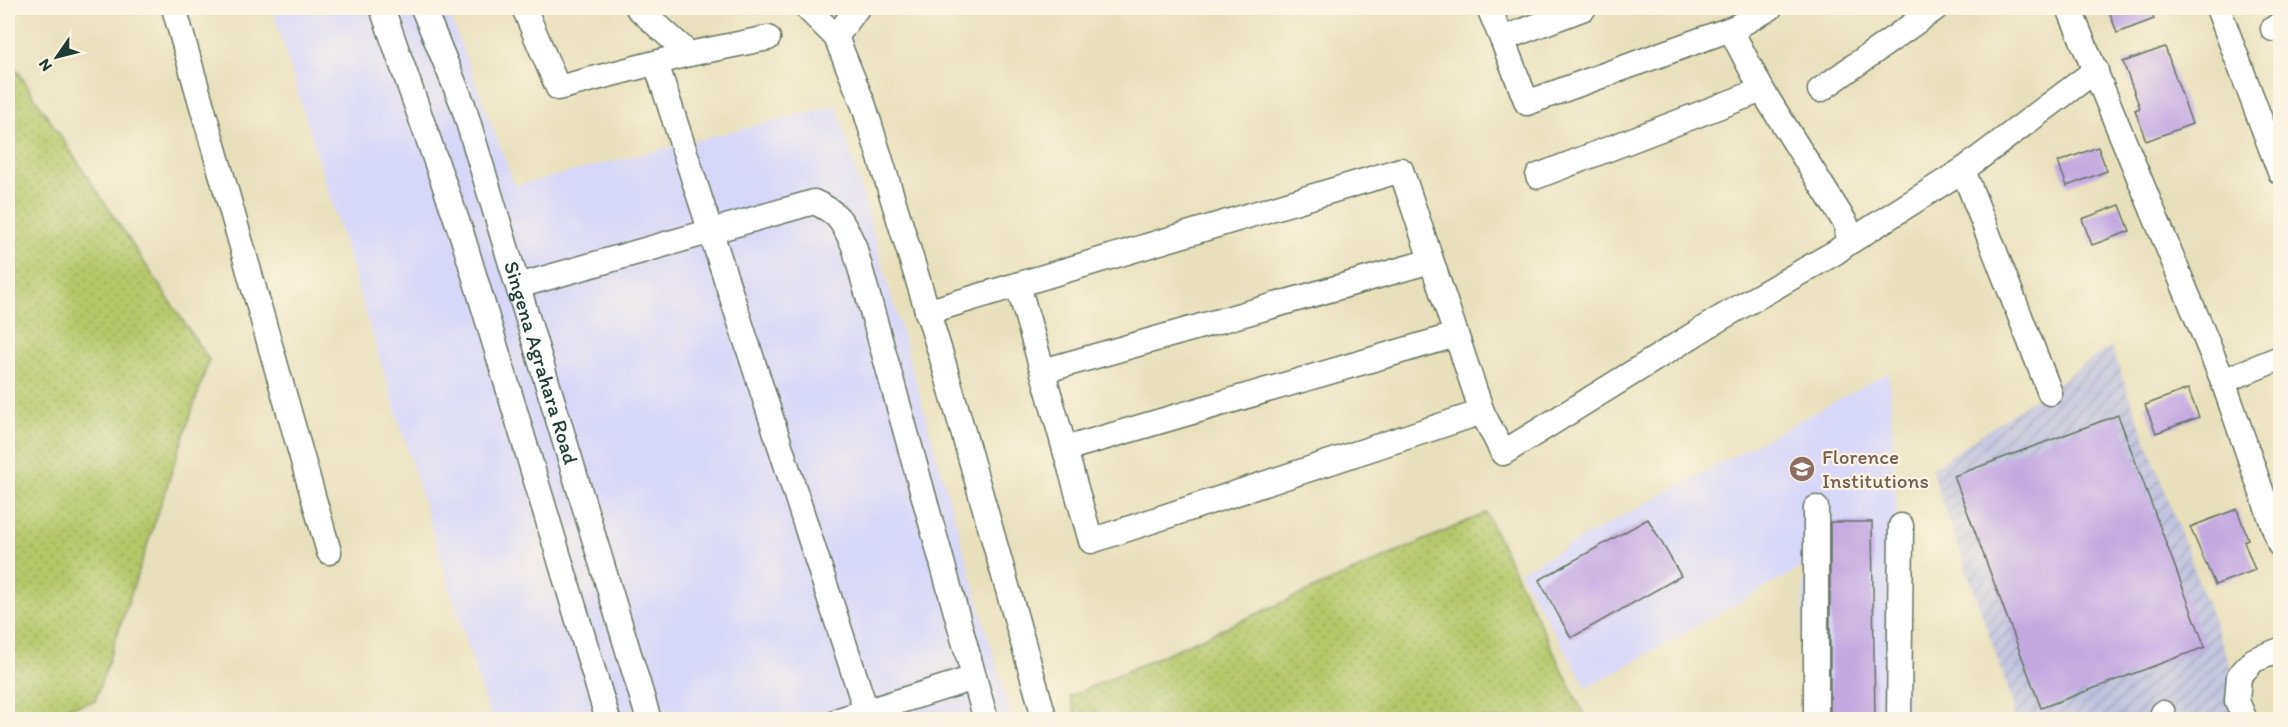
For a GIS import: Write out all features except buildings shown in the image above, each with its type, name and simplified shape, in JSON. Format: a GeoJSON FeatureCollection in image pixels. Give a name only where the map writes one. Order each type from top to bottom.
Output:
{"type":"FeatureCollection","features":[{"type":"Feature","properties":{"kind":"street"},"geometry":{"type":"LineString","coordinates":[[174,8],[329,552]]}},
{"type":"Feature","properties":{"kind":"street"},"geometry":{"type":"LineString","coordinates":[[382,8],[462,235],[608,720]]}},
{"type":"Feature","properties":{"kind":"street","name":"Singena Agrahara Road"},"geometry":{"type":"LineString","coordinates":[[423,8],[463,105],[649,720]]}},
{"type":"Feature","properties":{"kind":"street"},"geometry":{"type":"LineString","coordinates":[[524,8],[558,88],[689,54],[768,38]]}},
{"type":"Feature","properties":{"kind":"street"},"geometry":{"type":"LineString","coordinates":[[638,8],[689,54]]}},
{"type":"Feature","properties":{"kind":"street"},"geometry":{"type":"LineString","coordinates":[[807,8],[836,37],[864,106],[927,312],[1045,720]]}},
{"type":"Feature","properties":{"kind":"street"},"geometry":{"type":"LineString","coordinates":[[836,37],[857,8]]}},
{"type":"Feature","properties":{"kind":"street"},"geometry":{"type":"LineString","coordinates":[[1490,8],[1527,103],[1736,27],[1770,8]]}},
{"type":"Feature","properties":{"kind":"street"},"geometry":{"type":"LineString","coordinates":[[1502,39],[1584,8]]}},
{"type":"Feature","properties":{"kind":"street"},"geometry":{"type":"LineString","coordinates":[[1820,90],[1936,8]]}},
{"type":"Feature","properties":{"kind":"street"},"geometry":{"type":"LineString","coordinates":[[2070,8],[2275,510],[2280,545]]}},
{"type":"Feature","properties":{"kind":"street"},"geometry":{"type":"LineString","coordinates":[[2218,8],[2280,172]]}},
{"type":"Feature","properties":{"kind":"street"},"geometry":{"type":"LineString","coordinates":[[1736,27],[1735,39],[1762,90],[1846,224],[1848,243]]}},
{"type":"Feature","properties":{"kind":"street"},"geometry":{"type":"LineString","coordinates":[[656,63],[868,716]]}},
{"type":"Feature","properties":{"kind":"street"},"geometry":{"type":"LineString","coordinates":[[927,312],[1401,170],[1482,412],[1503,453],[1719,319],[1836,252],[1963,170],[2096,70]]}},
{"type":"Feature","properties":{"kind":"street"},"geometry":{"type":"LineString","coordinates":[[1538,176],[1762,90]]}},
{"type":"Feature","properties":{"kind":"street"},"geometry":{"type":"LineString","coordinates":[[1963,170],[2050,393]]}},
{"type":"Feature","properties":{"kind":"street"},"geometry":{"type":"LineString","coordinates":[[518,286],[814,202],[830,209],[843,222],[857,257],[986,720]]}},
{"type":"Feature","properties":{"kind":"street"},"geometry":{"type":"LineString","coordinates":[[1043,371],[1431,261]]}},
{"type":"Feature","properties":{"kind":"street"},"geometry":{"type":"LineString","coordinates":[[1018,285],[1091,542],[1482,412]]}},
{"type":"Feature","properties":{"kind":"street"},"geometry":{"type":"LineString","coordinates":[[1065,449],[1456,335]]}},
{"type":"Feature","properties":{"kind":"street"},"geometry":{"type":"LineString","coordinates":[[2223,381],[2280,358]]}},
{"type":"Feature","properties":{"kind":"street"},"geometry":{"type":"LineString","coordinates":[[1816,508],[1816,720]]}},
{"type":"Feature","properties":{"kind":"street"},"geometry":{"type":"LineString","coordinates":[[1899,720],[1901,526]]}},
{"type":"Feature","properties":{"kind":"street"},"geometry":{"type":"LineString","coordinates":[[2244,720],[2237,701],[2239,676],[2254,660],[2280,650]]}},
{"type":"Feature","properties":{"kind":"street"},"geometry":{"type":"LineString","coordinates":[[839,720],[868,716],[974,678]]}},
{"type":"Feature","properties":{"kind":"shaded area"},"geometry":{"type":"Polygon","coordinates":[[[272,8],[447,8],[515,186],[837,105],[1012,719],[490,719],[272,8]]]}},
{"type":"Feature","properties":{"kind":"shaded area"},"geometry":{"type":"Polygon","coordinates":[[[2111,346],[2236,681],[2253,719],[2014,719],[2012,700],[1931,469],[2111,346]]]}},
{"type":"Feature","properties":{"kind":"shaded area","name":"Florence Institutions"},"geometry":{"type":"Polygon","coordinates":[[[1889,372],[1909,719],[1802,719],[1804,566],[1587,688],[1519,572],[1889,372]]]}},
{"type":"Feature","properties":{"kind":"green space"},"geometry":{"type":"Polygon","coordinates":[[[8,57],[209,360],[95,701],[22,719],[8,719],[8,57]]]}},
{"type":"Feature","properties":{"kind":"green space"},"geometry":{"type":"Polygon","coordinates":[[[1486,513],[1586,719],[1077,719],[1070,696],[1486,513]]]}},
{"type":"Feature","properties":{"kind":"place","name":"Florence Institutions"},"geometry":{"type":"Point","coordinates":[1802,469]}}]}
